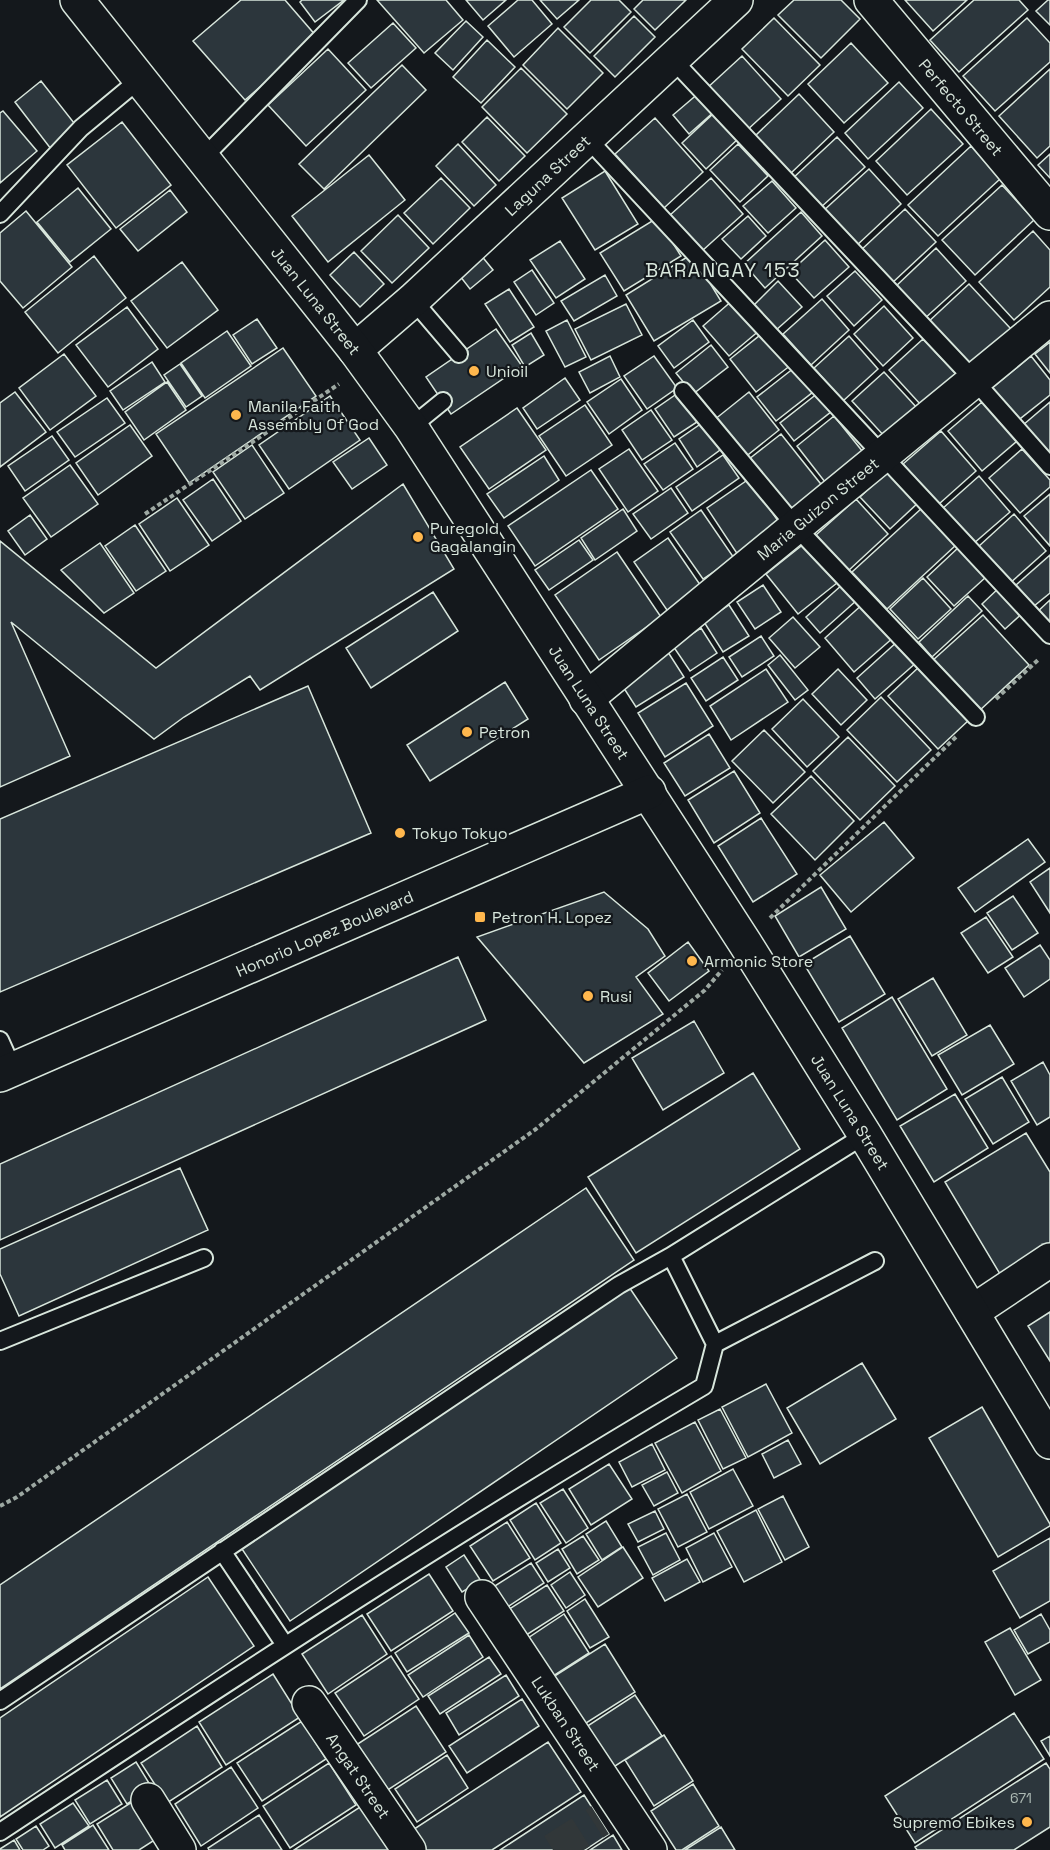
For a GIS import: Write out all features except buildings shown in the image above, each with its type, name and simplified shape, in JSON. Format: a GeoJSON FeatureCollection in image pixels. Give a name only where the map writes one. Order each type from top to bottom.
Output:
{"type":"FeatureCollection","features":[{"type":"Feature","properties":{"kind":"main road","name":"Juan Luna Street"},"geometry":{"type":"LineString","coordinates":[[77,0],[361,357],[411,428],[745,943],[865,1135],[1050,1442]]}},
{"type":"Feature","properties":{"kind":"main road","name":"Laguna Street"},"geometry":{"type":"LineString","coordinates":[[361,357],[413,300],[736,0]]}},
{"type":"Feature","properties":{"kind":"main road","name":"Perfecto Street"},"geometry":{"type":"LineString","coordinates":[[871,0],[1050,213]]}},
{"type":"Feature","properties":{"kind":"main road","name":"Maria Guizon Street"},"geometry":{"type":"LineString","coordinates":[[586,699],[1050,318]]}},
{"type":"Feature","properties":{"kind":"main road","name":"Honorio Lopez Boulevard"},"geometry":{"type":"LineString","coordinates":[[4,1061],[649,792]]}},
{"type":"Feature","properties":{"kind":"main road"},"geometry":{"type":"LineString","coordinates":[[972,1312],[1050,1260]]}},
{"type":"Feature","properties":{"kind":"main road","name":"Lukban Street"},"geometry":{"type":"LineString","coordinates":[[482,1597],[611,1813],[650,1850]]}},
{"type":"Feature","properties":{"kind":"main road","name":"Angat Street"},"geometry":{"type":"LineString","coordinates":[[309,1703],[409,1850]]}},
{"type":"Feature","properties":{"kind":"main road"},"geometry":{"type":"LineString","coordinates":[[148,1800],[179,1850]]}},
{"type":"Feature","properties":{"kind":"lane"},"geometry":{"type":"LineString","coordinates":[[202,159],[358,0]]}},
{"type":"Feature","properties":{"kind":"lane"},"geometry":{"type":"LineString","coordinates":[[672,59],[974,380],[1050,466]]}},
{"type":"Feature","properties":{"kind":"lane"},"geometry":{"type":"LineString","coordinates":[[0,214],[81,128],[140,79]]}},
{"type":"Feature","properties":{"kind":"lane"},"geometry":{"type":"LineString","coordinates":[[586,137],[1050,635]]}},
{"type":"Feature","properties":{"kind":"lane"},"geometry":{"type":"LineString","coordinates":[[413,300],[459,354]]}},
{"type":"Feature","properties":{"kind":"lane"},"geometry":{"type":"LineString","coordinates":[[683,391],[796,527],[976,717]]}},
{"type":"Feature","properties":{"kind":"lane"},"geometry":{"type":"LineString","coordinates":[[411,428],[443,401]]}},
{"type":"Feature","properties":{"kind":"lane"},"geometry":{"type":"LineString","coordinates":[[0,1701],[619,1285],[671,1256],[865,1135]]}},
{"type":"Feature","properties":{"kind":"lane"},"geometry":{"type":"LineString","coordinates":[[0,1832],[285,1645],[563,1469],[704,1386],[714,1344],[671,1256]]}},
{"type":"Feature","properties":{"kind":"lane"},"geometry":{"type":"LineString","coordinates":[[2,1334],[204,1258]]}},
{"type":"Feature","properties":{"kind":"lane"},"geometry":{"type":"LineString","coordinates":[[714,1344],[875,1262]]}},
{"type":"Feature","properties":{"kind":"lane"},"geometry":{"type":"LineString","coordinates":[[222,1551],[285,1645]]}},
{"type":"Feature","properties":{"kind":"path"},"geometry":{"type":"LineString","coordinates":[[145,514],[361,357]]}},
{"type":"Feature","properties":{"kind":"path"},"geometry":{"type":"LineString","coordinates":[[0,1506],[26,1490],[536,1130],[705,990],[745,943],[976,717],[1042,656]]}},
{"type":"Feature","properties":{"kind":"tunnel"},"geometry":{"type":"LineString","coordinates":[[553,1850],[600,1820]]}},
{"type":"Feature","properties":{"kind":"place","name":"Unioil"},"geometry":{"type":"Point","coordinates":[474,371]}},
{"type":"Feature","properties":{"kind":"place","name":"Manila Faith Assembly Of God"},"geometry":{"type":"Point","coordinates":[236,415]}},
{"type":"Feature","properties":{"kind":"place","name":"Puregold Gagalangin"},"geometry":{"type":"Point","coordinates":[418,537]}},
{"type":"Feature","properties":{"kind":"place","name":"Petron"},"geometry":{"type":"Point","coordinates":[467,732]}},
{"type":"Feature","properties":{"kind":"place","name":"Tokyo Tokyo"},"geometry":{"type":"Point","coordinates":[400,833]}},
{"type":"Feature","properties":{"kind":"place","name":"Petron H. Lopez"},"geometry":{"type":"Point","coordinates":[480,917]}},
{"type":"Feature","properties":{"kind":"place","name":"Armonic Store"},"geometry":{"type":"Point","coordinates":[692,961]}},
{"type":"Feature","properties":{"kind":"place","name":"Rusi"},"geometry":{"type":"Point","coordinates":[588,996]}},
{"type":"Feature","properties":{"kind":"place","name":"Supremo Ebikes"},"geometry":{"type":"Point","coordinates":[1027,1822]}},
{"type":"Feature","properties":{"kind":"district","name":"BARANGAY 153"},"geometry":{"type":"Point","coordinates":[723,270]}}]}
